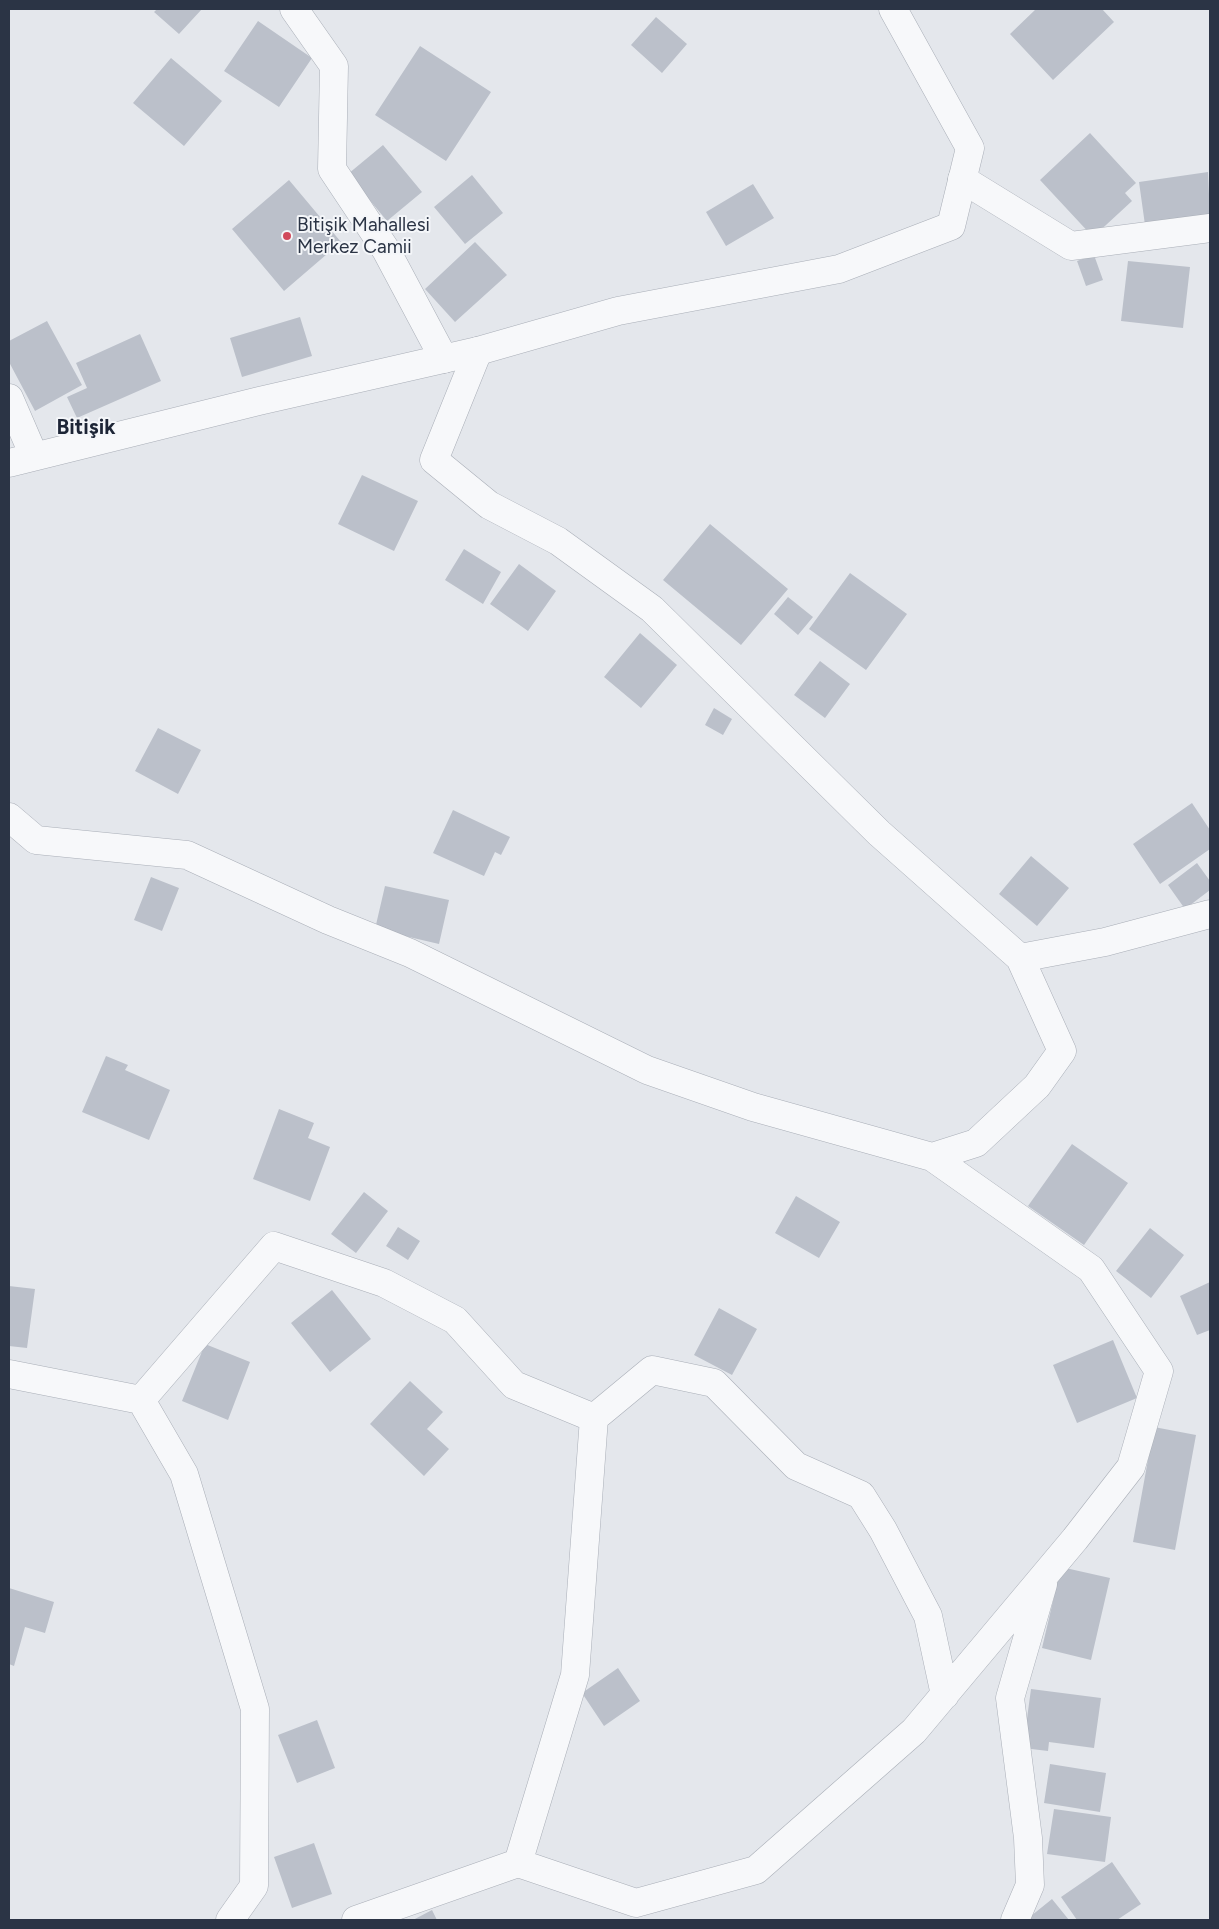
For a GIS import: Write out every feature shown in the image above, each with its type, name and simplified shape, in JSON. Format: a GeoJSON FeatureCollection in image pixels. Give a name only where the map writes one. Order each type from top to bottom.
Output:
{"type":"FeatureCollection","features":[{"type":"Feature","properties":{"kind":"street"},"geometry":{"type":"LineString","coordinates":[[294,9],[334,66],[332,169],[386,250],[444,358]]}},
{"type":"Feature","properties":{"kind":"street"},"geometry":{"type":"LineString","coordinates":[[9,398],[21,460],[478,351],[618,311],[839,269],[951,226],[970,148],[893,9]]}},
{"type":"Feature","properties":{"kind":"street"},"geometry":{"type":"LineString","coordinates":[[962,179],[1071,246],[1210,228]]}},
{"type":"Feature","properties":{"kind":"street"},"geometry":{"type":"LineString","coordinates":[[478,351],[434,460],[489,504],[558,541],[652,609],[879,832],[1020,958],[1062,1051],[1037,1086],[976,1143],[932,1157]]}},
{"type":"Feature","properties":{"kind":"street"},"geometry":{"type":"LineString","coordinates":[[9,817],[36,840],[187,855],[328,920],[410,953],[648,1070],[753,1107],[932,1157],[1091,1269],[1159,1371],[1131,1467],[1046,1573],[914,1731],[756,1870],[636,1903],[518,1863],[356,1920]]}},
{"type":"Feature","properties":{"kind":"street"},"geometry":{"type":"LineString","coordinates":[[1020,958],[1106,942],[1210,914]]}},
{"type":"Feature","properties":{"kind":"street"},"geometry":{"type":"LineString","coordinates":[[141,1400],[274,1246],[384,1283],[455,1320],[514,1385],[594,1418]]}},
{"type":"Feature","properties":{"kind":"street"},"geometry":{"type":"LineString","coordinates":[[518,1863],[575,1675],[594,1418],[652,1370],[714,1383],[796,1466],[861,1495],[883,1530],[928,1616],[945,1695]]}},
{"type":"Feature","properties":{"kind":"street"},"geometry":{"type":"LineString","coordinates":[[9,1374],[141,1400],[184,1474],[255,1709],[254,1886],[230,1920]]}},
{"type":"Feature","properties":{"kind":"street"},"geometry":{"type":"LineString","coordinates":[[1015,1920],[1030,1885],[1028,1838],[1010,1698],[1046,1573]]}},
{"type":"Feature","properties":{"kind":"building"},"geometry":{"type":"Polygon","coordinates":[[[157,9],[202,9],[179,34],[154,12],[157,9]]]}},
{"type":"Feature","properties":{"kind":"building"},"geometry":{"type":"Polygon","coordinates":[[[1036,9],[1102,9],[1114,22],[1053,80],[1010,34],[1036,9]]]}},
{"type":"Feature","properties":{"kind":"building"},"geometry":{"type":"Polygon","coordinates":[[[656,17],[687,44],[662,73],[631,45],[656,17]]]}},
{"type":"Feature","properties":{"kind":"building"},"geometry":{"type":"Polygon","coordinates":[[[258,21],[312,58],[279,107],[224,71],[258,21]]]}},
{"type":"Feature","properties":{"kind":"building"},"geometry":{"type":"Polygon","coordinates":[[[420,46],[491,92],[446,161],[375,115],[420,46]]]}},
{"type":"Feature","properties":{"kind":"building"},"geometry":{"type":"Polygon","coordinates":[[[171,58],[222,101],[184,146],[133,103],[171,58]]]}},
{"type":"Feature","properties":{"kind":"building"},"geometry":{"type":"Polygon","coordinates":[[[1090,133],[1136,183],[1125,193],[1132,201],[1093,237],[1040,180],[1090,133]]]}},
{"type":"Feature","properties":{"kind":"building"},"geometry":{"type":"Polygon","coordinates":[[[383,145],[422,192],[387,221],[348,174],[383,145]]]}},
{"type":"Feature","properties":{"kind":"building"},"geometry":{"type":"Polygon","coordinates":[[[1208,172],[1210,216],[1145,225],[1139,182],[1208,172]]]}},
{"type":"Feature","properties":{"kind":"building"},"geometry":{"type":"Polygon","coordinates":[[[472,175],[503,213],[465,244],[434,207],[472,175]]]}},
{"type":"Feature","properties":{"kind":"building","name":"Bitişik Mahallesi Merkez Camii"},"geometry":{"type":"Polygon","coordinates":[[[289,180],[341,242],[284,291],[232,229],[289,180]]]}},
{"type":"Feature","properties":{"kind":"building"},"geometry":{"type":"Polygon","coordinates":[[[753,184],[774,218],[726,246],[706,212],[753,184]]]}},
{"type":"Feature","properties":{"kind":"building"},"geometry":{"type":"Polygon","coordinates":[[[475,242],[507,275],[455,322],[425,289],[475,242]]]}},
{"type":"Feature","properties":{"kind":"building"},"geometry":{"type":"Polygon","coordinates":[[[1094,255],[1103,280],[1086,286],[1077,261],[1094,255]]]}},
{"type":"Feature","properties":{"kind":"building"},"geometry":{"type":"Polygon","coordinates":[[[1128,261],[1190,267],[1183,328],[1121,321],[1128,261]]]}},
{"type":"Feature","properties":{"kind":"building"},"geometry":{"type":"Polygon","coordinates":[[[300,317],[312,356],[242,377],[230,338],[300,317]]]}},
{"type":"Feature","properties":{"kind":"building"},"geometry":{"type":"Polygon","coordinates":[[[47,321],[82,385],[35,411],[9,362],[9,341],[47,321]]]}},
{"type":"Feature","properties":{"kind":"building"},"geometry":{"type":"Polygon","coordinates":[[[140,334],[161,381],[77,418],[67,397],[87,388],[76,363],[140,334]]]}},
{"type":"Feature","properties":{"kind":"building"},"geometry":{"type":"Polygon","coordinates":[[[362,475],[418,501],[394,551],[338,524],[362,475]]]}},
{"type":"Feature","properties":{"kind":"building"},"geometry":{"type":"Polygon","coordinates":[[[710,524],[788,589],[741,645],[663,580],[710,524]]]}},
{"type":"Feature","properties":{"kind":"building"},"geometry":{"type":"Polygon","coordinates":[[[464,549],[501,572],[483,604],[445,580],[464,549]]]}},
{"type":"Feature","properties":{"kind":"building"},"geometry":{"type":"Polygon","coordinates":[[[519,564],[556,591],[528,631],[490,604],[519,564]]]}},
{"type":"Feature","properties":{"kind":"building"},"geometry":{"type":"Polygon","coordinates":[[[850,573],[907,614],[866,670],[809,629],[850,573]]]}},
{"type":"Feature","properties":{"kind":"building"},"geometry":{"type":"Polygon","coordinates":[[[788,597],[813,617],[798,635],[774,614],[788,597]]]}},
{"type":"Feature","properties":{"kind":"building"},"geometry":{"type":"Polygon","coordinates":[[[640,633],[677,665],[641,708],[604,677],[640,633]]]}},
{"type":"Feature","properties":{"kind":"building"},"geometry":{"type":"Polygon","coordinates":[[[820,661],[850,684],[825,718],[794,695],[820,661]]]}},
{"type":"Feature","properties":{"kind":"building"},"geometry":{"type":"Polygon","coordinates":[[[714,708],[732,719],[723,735],[705,725],[714,708]]]}},
{"type":"Feature","properties":{"kind":"building"},"geometry":{"type":"Polygon","coordinates":[[[158,728],[201,750],[178,794],[135,771],[158,728]]]}},
{"type":"Feature","properties":{"kind":"building"},"geometry":{"type":"Polygon","coordinates":[[[1192,803],[1210,830],[1210,849],[1160,884],[1133,844],[1192,803]]]}},
{"type":"Feature","properties":{"kind":"building"},"geometry":{"type":"Polygon","coordinates":[[[453,810],[510,837],[501,855],[495,852],[484,876],[433,853],[453,810]]]}},
{"type":"Feature","properties":{"kind":"building"},"geometry":{"type":"Polygon","coordinates":[[[1031,856],[1069,888],[1037,926],[999,894],[1031,856]]]}},
{"type":"Feature","properties":{"kind":"building"},"geometry":{"type":"Polygon","coordinates":[[[1197,863],[1210,881],[1210,890],[1185,909],[1168,885],[1197,863]]]}},
{"type":"Feature","properties":{"kind":"building"},"geometry":{"type":"Polygon","coordinates":[[[151,877],[179,888],[162,931],[134,920],[151,877]]]}},
{"type":"Feature","properties":{"kind":"building"},"geometry":{"type":"Polygon","coordinates":[[[385,886],[449,900],[439,944],[375,929],[385,886]]]}},
{"type":"Feature","properties":{"kind":"building"},"geometry":{"type":"Polygon","coordinates":[[[106,1056],[128,1065],[125,1070],[170,1090],[149,1140],[82,1112],[106,1056]]]}},
{"type":"Feature","properties":{"kind":"building"},"geometry":{"type":"Polygon","coordinates":[[[279,1109],[314,1123],[308,1138],[330,1147],[310,1201],[253,1179],[279,1109]]]}},
{"type":"Feature","properties":{"kind":"building"},"geometry":{"type":"Polygon","coordinates":[[[1072,1144],[1128,1183],[1084,1245],[1028,1206],[1072,1144]]]}},
{"type":"Feature","properties":{"kind":"building"},"geometry":{"type":"Polygon","coordinates":[[[364,1192],[388,1211],[356,1253],[331,1234],[364,1192]]]}},
{"type":"Feature","properties":{"kind":"building"},"geometry":{"type":"Polygon","coordinates":[[[796,1196],[840,1222],[819,1258],[775,1233],[796,1196]]]}},
{"type":"Feature","properties":{"kind":"building"},"geometry":{"type":"Polygon","coordinates":[[[398,1227],[420,1241],[408,1260],[386,1246],[398,1227]]]}},
{"type":"Feature","properties":{"kind":"building"},"geometry":{"type":"Polygon","coordinates":[[[1150,1228],[1184,1255],[1151,1298],[1116,1271],[1150,1228]]]}},
{"type":"Feature","properties":{"kind":"building"},"geometry":{"type":"Polygon","coordinates":[[[1210,1282],[1210,1330],[1197,1335],[1180,1296],[1210,1282]]]}},
{"type":"Feature","properties":{"kind":"building"},"geometry":{"type":"Polygon","coordinates":[[[9,1286],[35,1289],[27,1348],[9,1346],[9,1286]]]}},
{"type":"Feature","properties":{"kind":"building"},"geometry":{"type":"Polygon","coordinates":[[[332,1290],[371,1339],[330,1372],[291,1323],[332,1290]]]}},
{"type":"Feature","properties":{"kind":"building"},"geometry":{"type":"Polygon","coordinates":[[[719,1308],[757,1329],[732,1375],[694,1355],[719,1308]]]}},
{"type":"Feature","properties":{"kind":"building"},"geometry":{"type":"Polygon","coordinates":[[[1113,1340],[1137,1398],[1077,1423],[1053,1365],[1113,1340]]]}},
{"type":"Feature","properties":{"kind":"building"},"geometry":{"type":"Polygon","coordinates":[[[205,1344],[250,1362],[228,1420],[182,1401],[205,1344]]]}},
{"type":"Feature","properties":{"kind":"building"},"geometry":{"type":"Polygon","coordinates":[[[410,1381],[443,1412],[427,1429],[449,1449],[424,1476],[370,1424],[410,1381]]]}},
{"type":"Feature","properties":{"kind":"building"},"geometry":{"type":"Polygon","coordinates":[[[1154,1427],[1196,1435],[1175,1550],[1133,1542],[1154,1427]]]}},
{"type":"Feature","properties":{"kind":"building"},"geometry":{"type":"Polygon","coordinates":[[[1061,1567],[1110,1578],[1091,1660],[1042,1648],[1061,1567]]]}},
{"type":"Feature","properties":{"kind":"building"},"geometry":{"type":"Polygon","coordinates":[[[9,1588],[54,1602],[45,1633],[25,1627],[14,1666],[9,1664],[9,1588]]]}},
{"type":"Feature","properties":{"kind":"building"},"geometry":{"type":"Polygon","coordinates":[[[618,1668],[640,1701],[604,1726],[582,1693],[618,1668]]]}},
{"type":"Feature","properties":{"kind":"building"},"geometry":{"type":"Polygon","coordinates":[[[1031,1689],[1101,1698],[1094,1748],[1049,1742],[1048,1751],[1023,1748],[1031,1689]]]}},
{"type":"Feature","properties":{"kind":"building"},"geometry":{"type":"Polygon","coordinates":[[[317,1720],[335,1768],[297,1783],[278,1735],[317,1720]]]}},
{"type":"Feature","properties":{"kind":"building"},"geometry":{"type":"Polygon","coordinates":[[[1050,1764],[1106,1773],[1100,1812],[1044,1803],[1050,1764]]]}},
{"type":"Feature","properties":{"kind":"building"},"geometry":{"type":"Polygon","coordinates":[[[1054,1809],[1111,1817],[1105,1862],[1047,1854],[1054,1809]]]}},
{"type":"Feature","properties":{"kind":"building"},"geometry":{"type":"Polygon","coordinates":[[[314,1843],[332,1894],[292,1908],[274,1857],[314,1843]]]}},
{"type":"Feature","properties":{"kind":"building"},"geometry":{"type":"Polygon","coordinates":[[[1112,1862],[1141,1904],[1117,1920],[1077,1920],[1061,1897],[1112,1862]]]}},
{"type":"Feature","properties":{"kind":"building"},"geometry":{"type":"Polygon","coordinates":[[[1052,1899],[1069,1920],[1026,1920],[1052,1899]]]}},
{"type":"Feature","properties":{"kind":"building"},"geometry":{"type":"Polygon","coordinates":[[[432,1910],[437,1920],[413,1920],[432,1910]]]}},
{"type":"Feature","properties":{"kind":"place","name":"Bitişik Mahallesi Merkez Camii"},"geometry":{"type":"Point","coordinates":[287,236]}},
{"type":"Feature","properties":{"kind":"district","name":"Bitişik"},"geometry":{"type":"Point","coordinates":[86,428]}}]}
